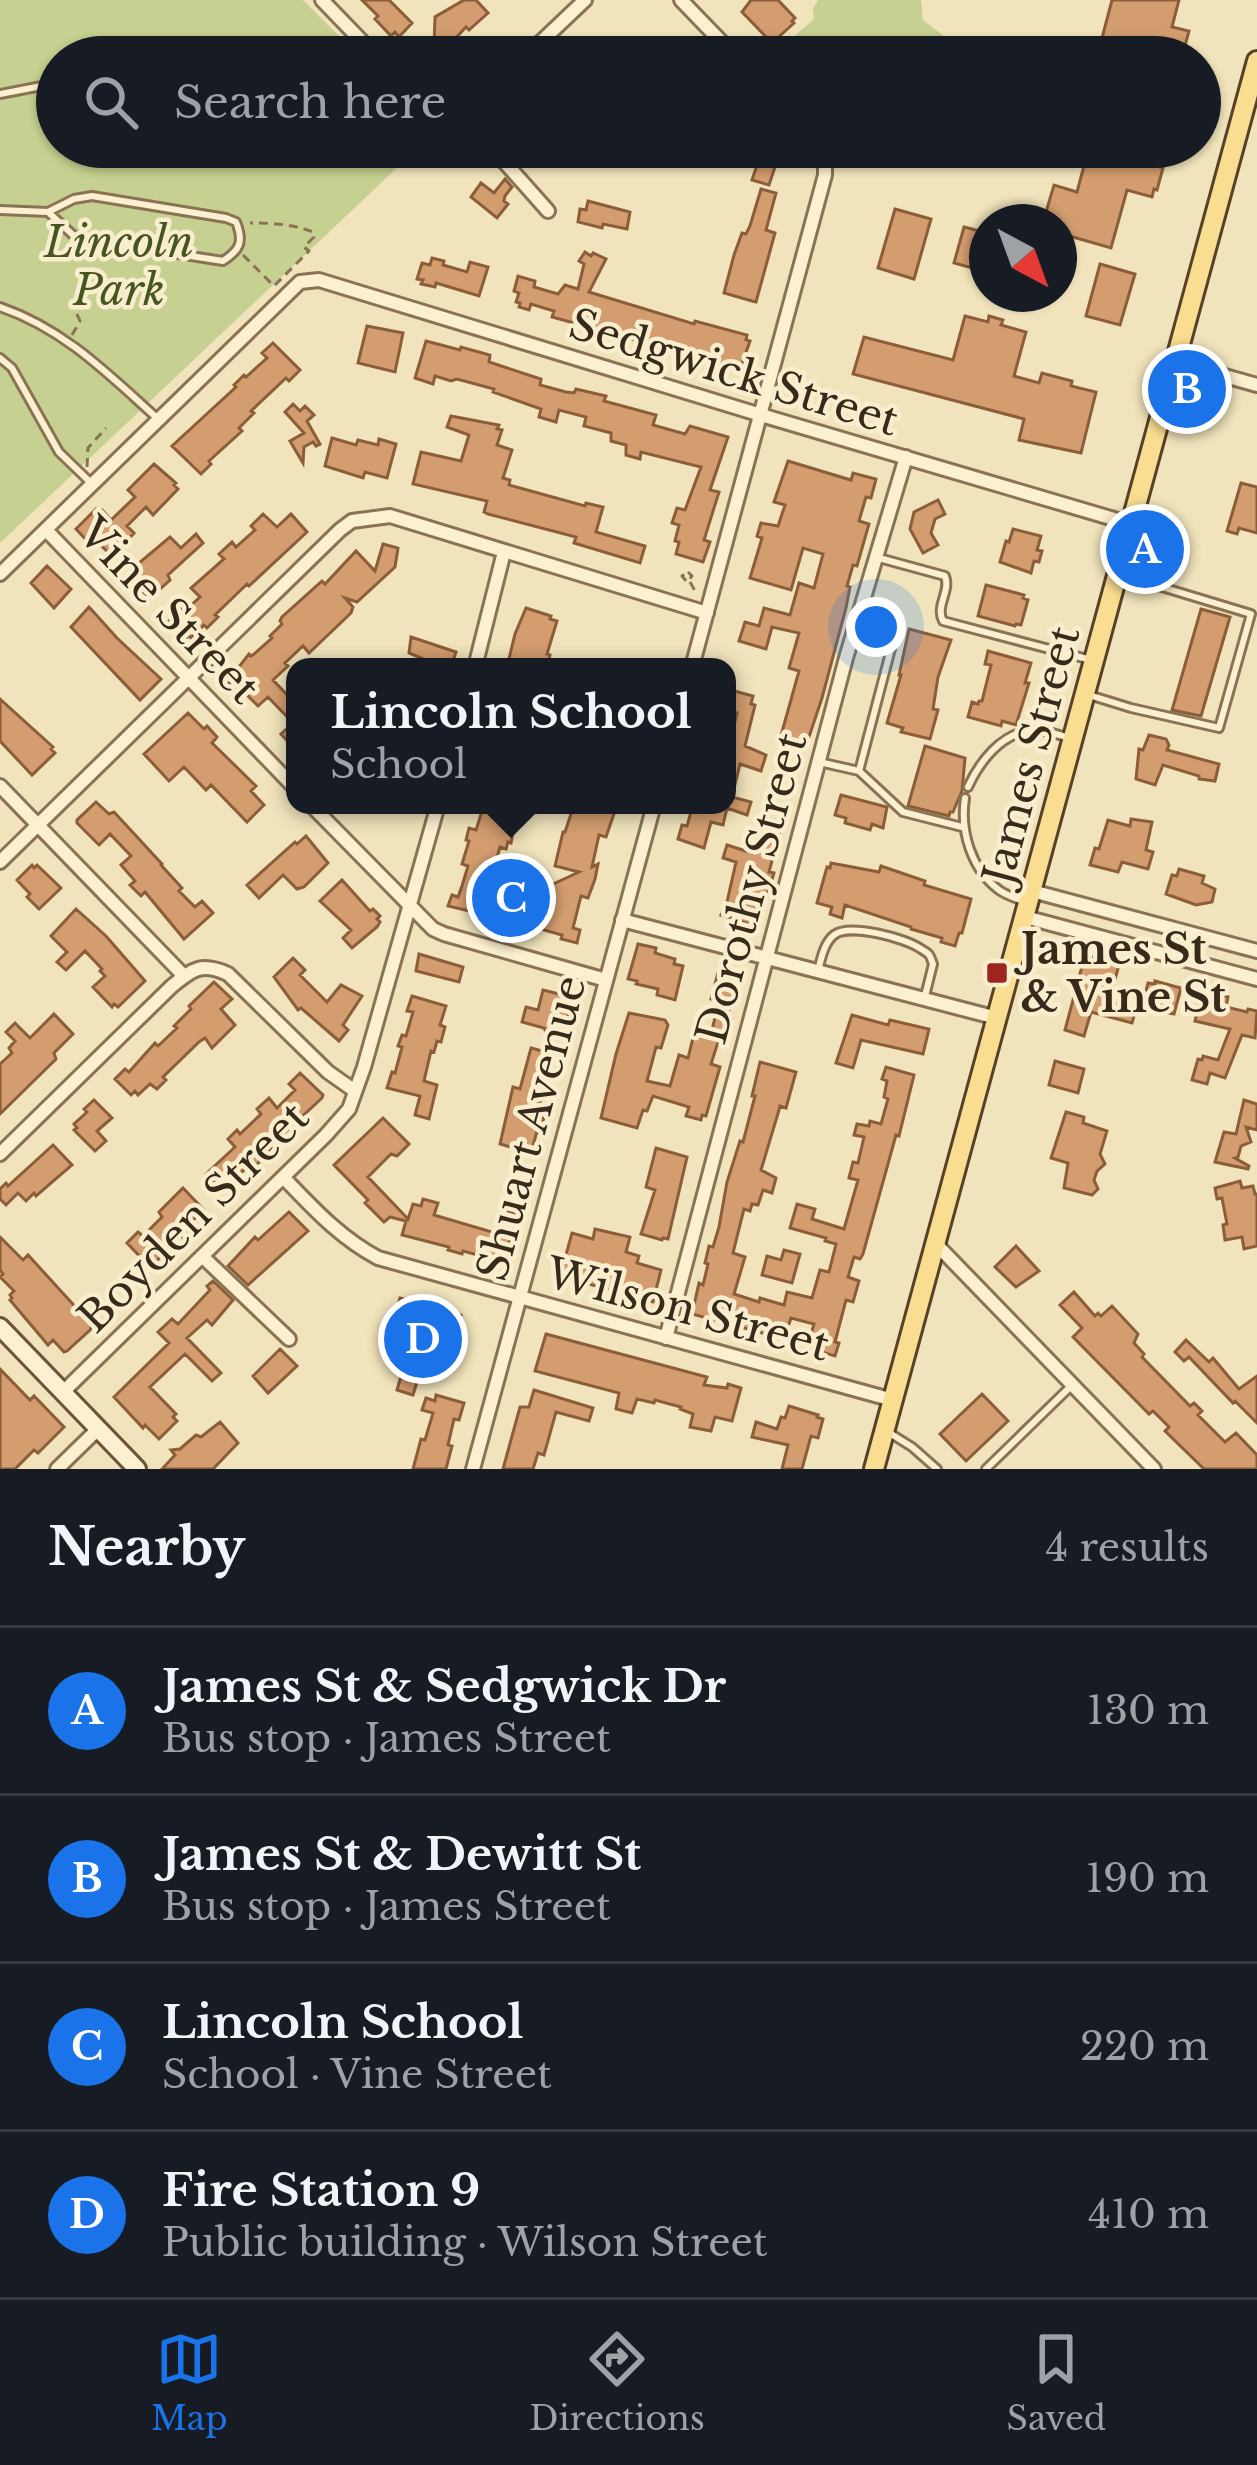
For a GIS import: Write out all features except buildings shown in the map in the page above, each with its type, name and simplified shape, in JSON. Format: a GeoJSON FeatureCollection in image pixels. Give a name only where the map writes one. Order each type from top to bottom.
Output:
{"type":"FeatureCollection","features":[{"type":"Feature","properties":{"kind":"main road","name":"James Street"},"geometry":{"type":"LineString","coordinates":[[879,1467],[892,1400],[1257,61]]}},
{"type":"Feature","properties":{"kind":"street"},"geometry":{"type":"LineString","coordinates":[[322,0],[357,36]]}},
{"type":"Feature","properties":{"kind":"street"},"geometry":{"type":"LineString","coordinates":[[547,36],[585,0]]}},
{"type":"Feature","properties":{"kind":"street"},"geometry":{"type":"LineString","coordinates":[[681,0],[716,36]]}},
{"type":"Feature","properties":{"kind":"street"},"geometry":{"type":"LineString","coordinates":[[509,168],[548,211]]}},
{"type":"Feature","properties":{"kind":"street"},"geometry":{"type":"LineString","coordinates":[[694,658],[825,168]]}},
{"type":"Feature","properties":{"kind":"street","name":"Sedgwick Street"},"geometry":{"type":"LineString","coordinates":[[159,420],[300,282],[319,280],[1131,524]]}},
{"type":"Feature","properties":{"kind":"street"},"geometry":{"type":"LineString","coordinates":[[1175,362],[1257,385]]}},
{"type":"Feature","properties":{"kind":"street"},"geometry":{"type":"LineString","coordinates":[[0,574],[159,420]]}},
{"type":"Feature","properties":{"kind":"street","name":"Dorothy Street"},"geometry":{"type":"LineString","coordinates":[[666,1338],[853,634],[906,457]]}},
{"type":"Feature","properties":{"kind":"street"},"geometry":{"type":"LineString","coordinates":[[0,862],[352,521],[390,516],[707,613]]}},
{"type":"Feature","properties":{"kind":"street","name":"Vine Street"},"geometry":{"type":"LineString","coordinates":[[46,530],[286,778]]}},
{"type":"Feature","properties":{"kind":"street"},"geometry":{"type":"LineString","coordinates":[[477,658],[504,552]]}},
{"type":"Feature","properties":{"kind":"street"},"geometry":{"type":"LineString","coordinates":[[0,786],[184,976]]}},
{"type":"Feature","properties":{"kind":"street"},"geometry":{"type":"LineString","coordinates":[[320,814],[433,928],[606,980]]}},
{"type":"Feature","properties":{"kind":"street","name":"Boyden Street"},"geometry":{"type":"LineString","coordinates":[[63,1392],[349,1109],[436,814]]}},
{"type":"Feature","properties":{"kind":"street","name":"Shuart Avenue"},"geometry":{"type":"LineString","coordinates":[[473,1469],[651,814]]}},
{"type":"Feature","properties":{"kind":"street"},"geometry":{"type":"LineString","coordinates":[[1028,903],[1152,923],[1256,951],[1252,978],[1146,950],[1028,903]]}},
{"type":"Feature","properties":{"kind":"street"},"geometry":{"type":"LineString","coordinates":[[622,920],[998,1018]]}},
{"type":"Feature","properties":{"kind":"street"},"geometry":{"type":"LineString","coordinates":[[1146,950],[1152,923]]}},
{"type":"Feature","properties":{"kind":"street"},"geometry":{"type":"LineString","coordinates":[[0,1154],[184,976],[198,968],[212,967],[228,974],[328,1072],[355,1091]]}},
{"type":"Feature","properties":{"kind":"street","name":"Wilson Street"},"geometry":{"type":"LineString","coordinates":[[284,1177],[353,1245],[378,1258],[892,1400]]}},
{"type":"Feature","properties":{"kind":"street"},"geometry":{"type":"LineString","coordinates":[[935,1243],[1154,1469]]}},
{"type":"Feature","properties":{"kind":"street"},"geometry":{"type":"LineString","coordinates":[[202,1256],[290,1339]]}},
{"type":"Feature","properties":{"kind":"street"},"geometry":{"type":"LineString","coordinates":[[0,1327],[137,1469]]}},
{"type":"Feature","properties":{"kind":"street"},"geometry":{"type":"LineString","coordinates":[[57,1469],[98,1429]]}},
{"type":"Feature","properties":{"kind":"lane"},"geometry":{"type":"LineString","coordinates":[[0,94],[36,87]]}},
{"type":"Feature","properties":{"kind":"lane"},"geometry":{"type":"LineString","coordinates":[[0,210],[48,212],[92,196],[226,218],[236,222],[241,245],[223,261],[88,240],[73,235],[48,212]]}},
{"type":"Feature","properties":{"kind":"lane"},"geometry":{"type":"LineString","coordinates":[[0,307],[32,318],[68,341],[159,420]]}},
{"type":"Feature","properties":{"kind":"lane"},"geometry":{"type":"LineString","coordinates":[[0,358],[12,368],[58,452],[93,484]]}},
{"type":"Feature","properties":{"kind":"lane"},"geometry":{"type":"LineString","coordinates":[[876,557],[944,577],[947,585],[939,613],[943,621],[1094,662]]}},
{"type":"Feature","properties":{"kind":"lane"},"geometry":{"type":"LineString","coordinates":[[1085,694],[1219,728],[1252,614],[1118,573]]}},
{"type":"Feature","properties":{"kind":"lane"},"geometry":{"type":"LineString","coordinates":[[853,634],[892,645],[859,771]]}},
{"type":"Feature","properties":{"kind":"lane"},"geometry":{"type":"LineString","coordinates":[[968,787],[993,749],[1016,735],[1037,730],[1073,739]]}},
{"type":"Feature","properties":{"kind":"lane"},"geometry":{"type":"LineString","coordinates":[[819,762],[859,771],[903,812],[962,827]]}},
{"type":"Feature","properties":{"kind":"lane"},"geometry":{"type":"LineString","coordinates":[[965,798],[962,827],[970,850],[993,885],[1028,903]]}},
{"type":"Feature","properties":{"kind":"lane"},"geometry":{"type":"LineString","coordinates":[[818,971],[826,945],[838,932],[859,930],[912,943],[933,964],[924,999]]}},
{"type":"Feature","properties":{"kind":"lane"},"geometry":{"type":"LineString","coordinates":[[986,1469],[1073,1385]]}},
{"type":"Feature","properties":{"kind":"lane"},"geometry":{"type":"LineString","coordinates":[[884,1430],[937,1469]]}},
{"type":"Feature","properties":{"kind":"path"},"geometry":{"type":"LineString","coordinates":[[236,222],[313,232],[304,247],[309,251],[274,286],[252,262]]}},
{"type":"Feature","properties":{"kind":"path"},"geometry":{"type":"LineString","coordinates":[[68,341],[80,321],[76,312]]}},
{"type":"Feature","properties":{"kind":"path"},"geometry":{"type":"LineString","coordinates":[[87,468],[88,448],[106,428]]}},
{"type":"Feature","properties":{"kind":"path"},"geometry":{"type":"LineString","coordinates":[[673,585],[701,570]]}},
{"type":"Feature","properties":{"kind":"path"},"geometry":{"type":"LineString","coordinates":[[688,578],[695,591]]}},
{"type":"Feature","properties":{"kind":"path"},"geometry":{"type":"LineString","coordinates":[[1034,951],[1046,953]]}},
{"type":"Feature","properties":{"kind":"green space","name":"Lincoln Park"},"geometry":{"type":"Polygon","coordinates":[[[0,0],[303,0],[339,36],[36,36],[36,168],[397,168],[0,543],[0,0]]]}},
{"type":"Feature","properties":{"kind":"green space"},"geometry":{"type":"Polygon","coordinates":[[[818,0],[921,0],[923,20],[944,36],[795,36],[814,19],[818,0]]]}},
{"type":"Feature","properties":{"kind":"place","name":"James St & Dewitt St"},"geometry":{"type":"Point","coordinates":[1187,389]}},
{"type":"Feature","properties":{"kind":"place","name":"James St & Sedgwick Dr"},"geometry":{"type":"Point","coordinates":[1145,549]}},
{"type":"Feature","properties":{"kind":"place","name":"Lincoln School"},"geometry":{"type":"Point","coordinates":[511,898]}},
{"type":"Feature","properties":{"kind":"place","name":"James St & Vine St"},"geometry":{"type":"Point","coordinates":[997,973]}},
{"type":"Feature","properties":{"kind":"place","name":"Fire Station 9"},"geometry":{"type":"Point","coordinates":[423,1339]}}]}
